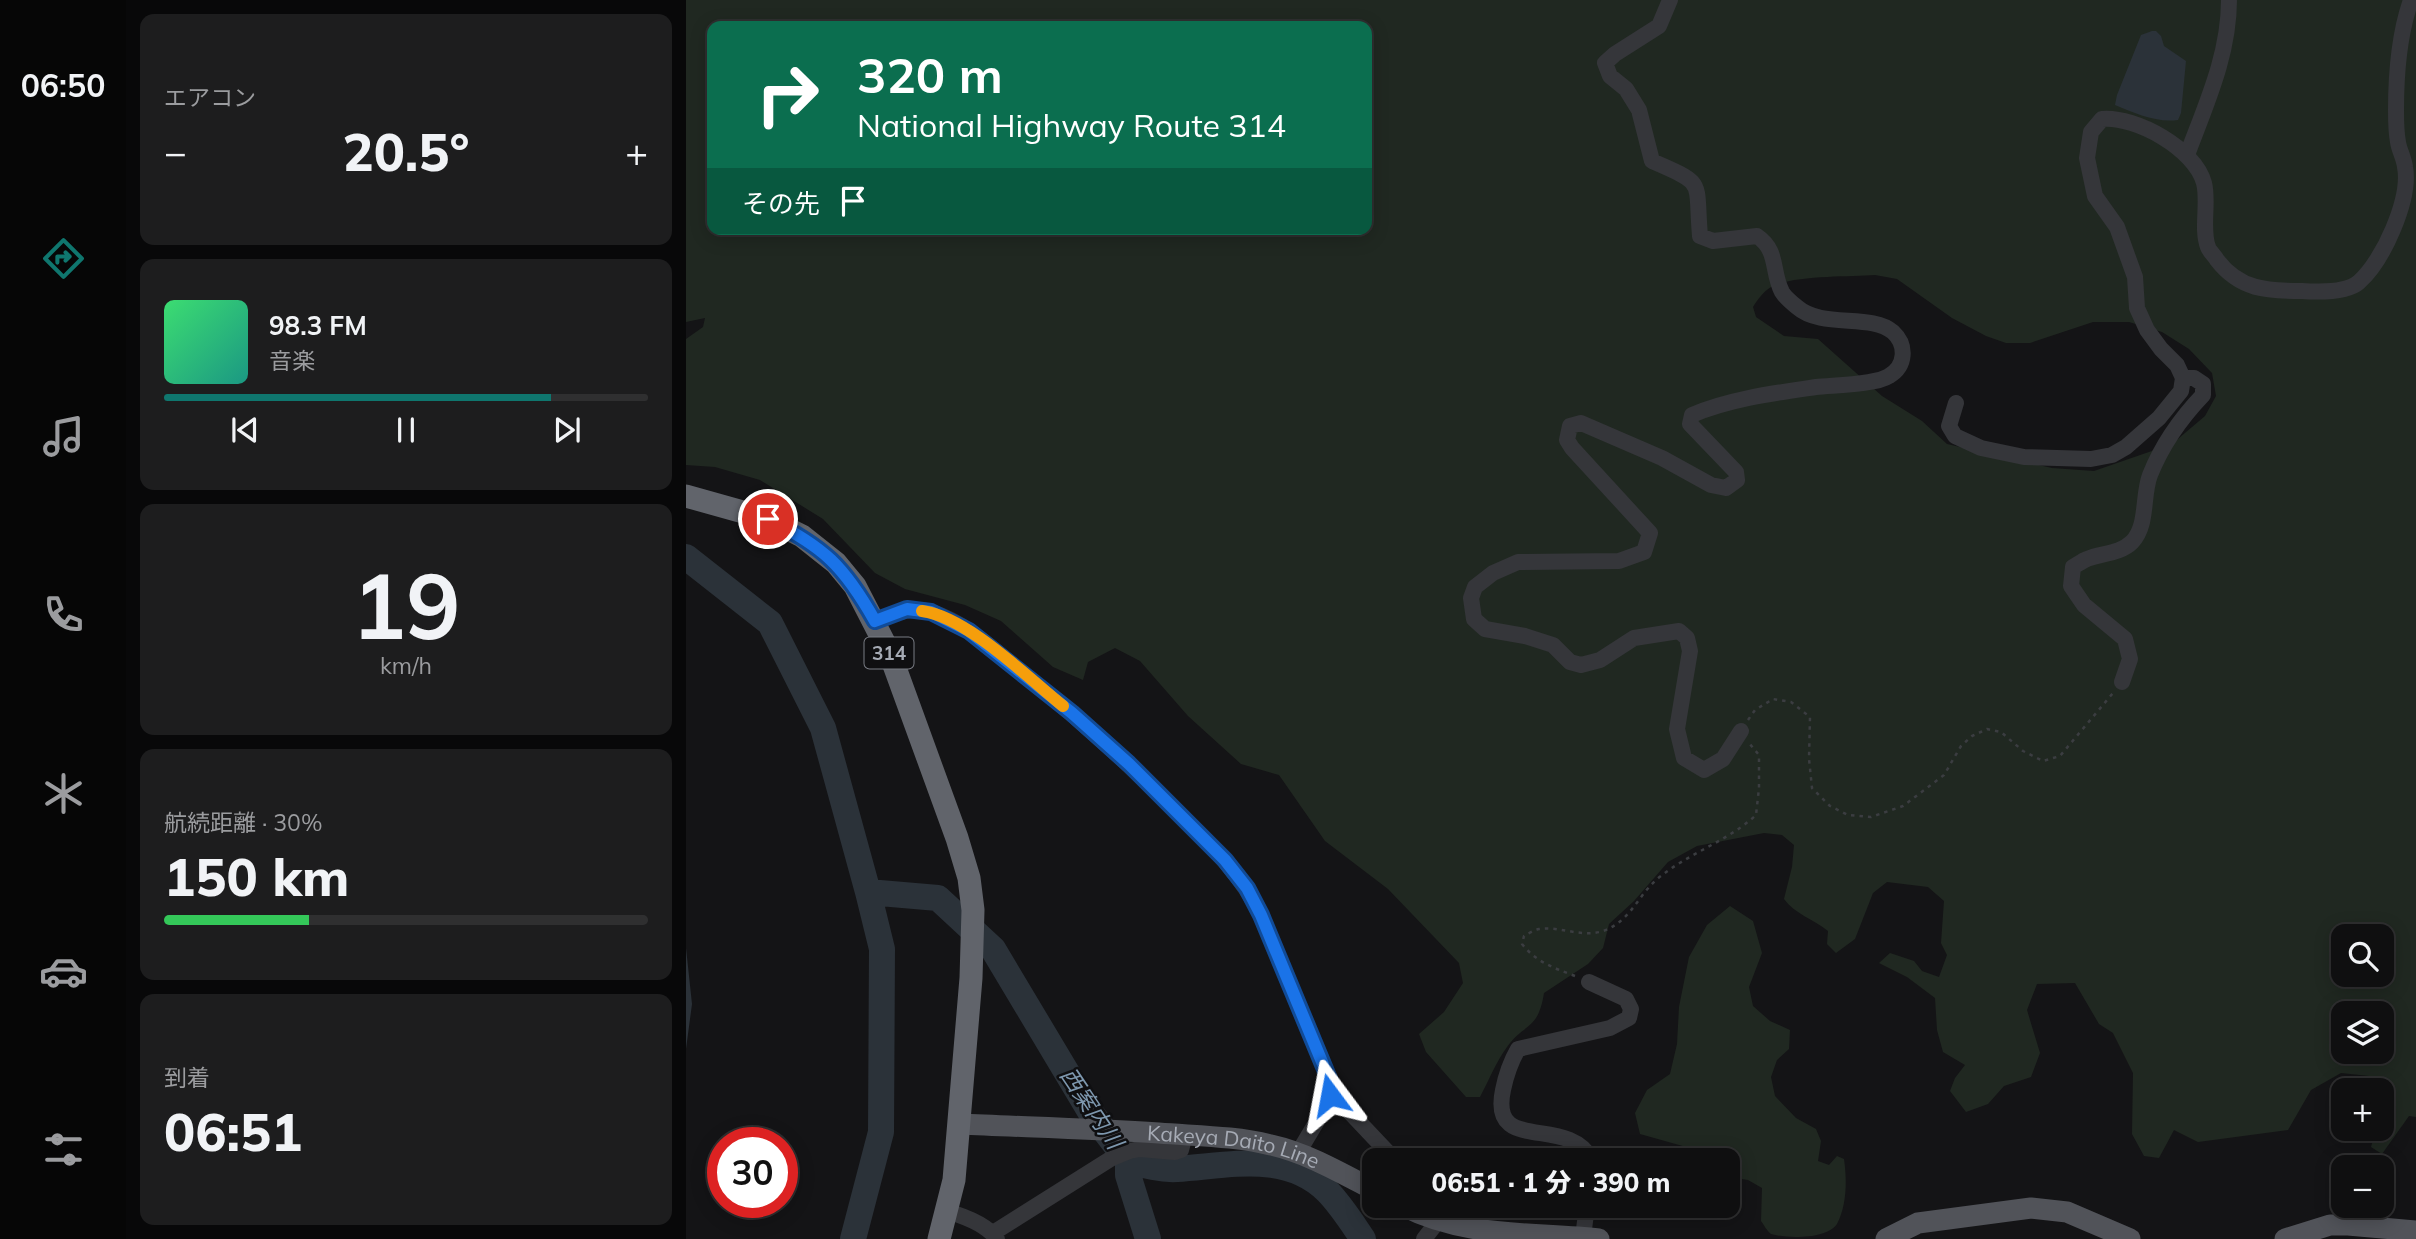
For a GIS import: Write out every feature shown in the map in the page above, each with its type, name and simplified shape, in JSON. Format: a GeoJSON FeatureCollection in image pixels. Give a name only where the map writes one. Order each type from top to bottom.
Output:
{"type":"FeatureCollection","features":[{"type":"Feature","properties":{"kind":"highway","name":"314"},"geometry":{"type":"LineString","coordinates":[[686,496],[768,519],[803,536],[836,563],[855,586],[890,654],[957,838],[969,878],[973,910],[972,939],[954,1180],[939,1239]]}},
{"type":"Feature","properties":{"kind":"main road","name":"Kakeya Daito Line"},"geometry":{"type":"LineString","coordinates":[[960,1124],[1117,1130],[1253,1142],[1298,1153],[1362,1184]]}},
{"type":"Feature","properties":{"kind":"main road"},"geometry":{"type":"LineString","coordinates":[[1886,1239],[1918,1223],[2031,1208],[2067,1212],[2130,1239]]}},
{"type":"Feature","properties":{"kind":"main road"},"geometry":{"type":"LineString","coordinates":[[1448,1218],[1471,1229],[1591,1238]]}},
{"type":"Feature","properties":{"kind":"main road"},"geometry":{"type":"LineString","coordinates":[[2285,1239],[2330,1225],[2348,1224],[2416,1231]]}},
{"type":"Feature","properties":{"kind":"street"},"geometry":{"type":"LineString","coordinates":[[1670,0],[1659,26],[1605,63],[1610,76],[1626,89],[1639,110],[1652,161],[1690,178],[1698,188],[1700,236],[1713,242],[1757,236],[1768,244],[1782,292],[1798,308],[1811,317],[1890,329],[1900,339],[1904,352],[1900,367],[1888,377],[1713,406],[1692,415],[1690,424],[1736,472],[1737,481],[1726,488],[1711,485],[1662,458],[1581,423],[1570,426],[1567,440],[1572,448],[1650,533],[1644,552],[1619,561],[1518,562],[1493,573],[1475,587],[1471,598],[1474,619],[1485,629],[1525,636],[1553,645],[1570,662],[1581,665],[1600,660],[1634,638],[1679,631],[1687,638],[1690,651],[1676,729],[1684,758],[1704,770],[1723,759],[1741,732]]}},
{"type":"Feature","properties":{"kind":"street"},"geometry":{"type":"LineString","coordinates":[[2187,155],[2221,63],[2229,25],[2229,0]]}},
{"type":"Feature","properties":{"kind":"street"},"geometry":{"type":"LineString","coordinates":[[1956,403],[1949,426],[1955,436],[1981,448],[2024,457],[2091,459],[2112,455],[2134,440],[2159,418],[2181,391],[2183,378],[2177,365],[2147,330],[2137,307],[2135,277],[2117,228],[2095,196],[2088,158],[2091,132],[2102,119],[2112,118],[2149,130],[2187,155],[2204,183],[2208,247],[2221,265],[2241,282],[2267,291],[2344,289],[2358,284],[2378,256],[2397,219],[2406,192],[2406,168],[2398,141],[2396,110],[2403,20],[2411,0]]}},
{"type":"Feature","properties":{"kind":"street"},"geometry":{"type":"LineString","coordinates":[[2122,682],[2130,659],[2125,639],[2106,621],[2084,606],[2071,586],[2073,567],[2088,558],[2115,552],[2131,543],[2139,530],[2149,477],[2183,416],[2203,395],[2203,384],[2194,378],[2183,378]]}},
{"type":"Feature","properties":{"kind":"street"},"geometry":{"type":"LineString","coordinates":[[875,621],[907,609],[931,612],[969,631],[1072,713],[1129,764],[1225,860],[1247,888],[1261,915],[1332,1086],[1330,1095],[1298,1153]]}},
{"type":"Feature","properties":{"kind":"street"},"geometry":{"type":"LineString","coordinates":[[1586,1148],[1574,1140],[1514,1129],[1504,1119],[1500,1105],[1508,1066],[1518,1049],[1610,1028],[1629,1018],[1631,1009],[1626,999],[1588,982]]}},
{"type":"Feature","properties":{"kind":"street"},"geometry":{"type":"LineString","coordinates":[[1330,1095],[1383,1148]]}},
{"type":"Feature","properties":{"kind":"street"},"geometry":{"type":"LineString","coordinates":[[946,1211],[965,1217],[995,1236],[1112,1158],[1129,1151],[1175,1152],[1181,1150],[1185,1135]]}},
{"type":"Feature","properties":{"kind":"street"},"geometry":{"type":"LineString","coordinates":[[1424,1239],[1435,1218]]}},
{"type":"Feature","properties":{"kind":"street"},"geometry":{"type":"LineString","coordinates":[[1588,1218],[1591,1238]]}},
{"type":"Feature","properties":{"kind":"path"},"geometry":{"type":"LineString","coordinates":[[1588,982],[1541,963],[1531,956],[1522,944],[1524,936],[1539,929],[1575,933],[1601,932],[1620,923],[1659,877],[1697,852],[1740,830],[1756,815],[1759,754],[1741,732],[1755,710],[1773,699],[1791,702],[1810,717],[1809,759],[1812,788],[1830,806],[1848,816],[1871,817],[1903,806],[1944,775],[1961,746],[1972,736],[1987,729],[2001,732],[2023,751],[2043,761],[2060,757],[2122,682]]}},
{"type":"Feature","properties":{"kind":"shaded area"},"geometry":{"type":"Polygon","coordinates":[[[686,0],[2416,0],[2416,1117],[2409,1116],[2394,1137],[2394,1078],[2370,1078],[2341,1073],[2311,1090],[2288,1130],[2198,1142],[2174,1130],[2159,1158],[2144,1156],[2132,1134],[2133,1073],[2113,1033],[2099,1024],[2075,983],[2037,984],[2027,1010],[2040,1053],[2031,1077],[2004,1086],[1988,1104],[1966,1112],[1950,1091],[1955,1078],[1965,1065],[1943,1052],[1937,1030],[1935,998],[1907,977],[1879,963],[1890,953],[1914,961],[1922,971],[1939,977],[1947,955],[1941,943],[1944,901],[1928,887],[1887,882],[1873,893],[1855,939],[1836,953],[1827,944],[1828,931],[1793,909],[1784,899],[1794,845],[1782,835],[1764,833],[1697,846],[1668,862],[1634,901],[1609,924],[1603,948],[1588,964],[1544,993],[1538,1014],[1507,1047],[1480,1097],[1466,1097],[1426,1052],[1419,1034],[1444,1012],[1463,983],[1459,963],[1388,889],[1325,841],[1279,775],[1241,764],[1188,716],[1140,661],[1115,648],[1088,662],[1083,680],[1053,667],[1001,621],[965,605],[905,589],[875,573],[823,519],[760,480],[715,467],[686,465],[686,339],[703,327],[705,318],[686,322],[686,0]],[[1875,275],[1793,280],[1768,289],[1753,307],[1756,317],[1784,336],[1818,339],[1882,396],[1922,421],[1947,444],[2052,468],[2094,471],[2172,444],[2205,416],[2216,396],[2212,373],[2189,349],[2162,332],[2129,322],[2093,322],[2030,343],[2006,343],[1952,318],[1897,279],[1875,275]]]}},
{"type":"Feature","properties":{"kind":"shaded area"},"geometry":{"type":"Polygon","coordinates":[[[2152,31],[2161,36],[2164,46],[2186,61],[2178,120],[2154,119],[2115,105],[2141,35],[2152,31]]]}},
{"type":"Feature","properties":{"kind":"shaded area"},"geometry":{"type":"Polygon","coordinates":[[[1730,906],[1753,921],[1762,953],[1749,987],[1753,1006],[1770,1021],[1790,1030],[1789,1049],[1777,1060],[1771,1077],[1775,1096],[1796,1118],[1816,1129],[1821,1141],[1818,1161],[1829,1165],[1837,1156],[1844,1159],[1846,1175],[1843,1209],[1837,1224],[1825,1233],[1787,1237],[1771,1234],[1767,1230],[1761,1221],[1762,1188],[1740,1179],[1740,1148],[1690,1148],[1640,1134],[1635,1113],[1647,1090],[1670,1074],[1677,1044],[1679,1007],[1689,957],[1707,925],[1730,906]]]}},
{"type":"Feature","properties":{"kind":"shaded area"},"geometry":{"type":"Polygon","coordinates":[[[686,948],[692,1004],[686,1049],[686,948]]]}},
{"type":"Feature","properties":{"kind":"shaded area"},"geometry":{"type":"Polygon","coordinates":[[[2373,1141],[2391,1141],[2382,1154],[2371,1147],[2373,1141]]]}},
{"type":"Feature","properties":{"kind":"waterway"},"geometry":{"type":"LineString","coordinates":[[686,557],[770,623],[823,728],[882,949],[881,1132],[853,1239]]}},
{"type":"Feature","properties":{"kind":"waterway","name":"西案内川"},"geometry":{"type":"LineString","coordinates":[[868,892],[938,898],[993,949],[1091,1113],[1128,1161],[1171,1169],[1255,1164],[1275,1165],[1293,1170],[1311,1178],[1327,1191],[1363,1239]]}},
{"type":"Feature","properties":{"kind":"waterway"},"geometry":{"type":"LineString","coordinates":[[1128,1161],[1128,1175],[1148,1239]]}},
{"type":"Feature","properties":{"kind":"slow traffic"},"geometry":{"type":"LineString","coordinates":[[922,611],[931,612],[969,631],[1063,706]]}},
{"type":"Feature","properties":{"kind":"route"},"geometry":{"type":"LineString","coordinates":[[768,519],[803,536],[836,563],[855,586],[875,621],[907,609],[931,612],[969,631],[1072,713],[1129,764],[1225,860],[1247,888],[1261,915],[1332,1086],[1330,1095]]}}]}
